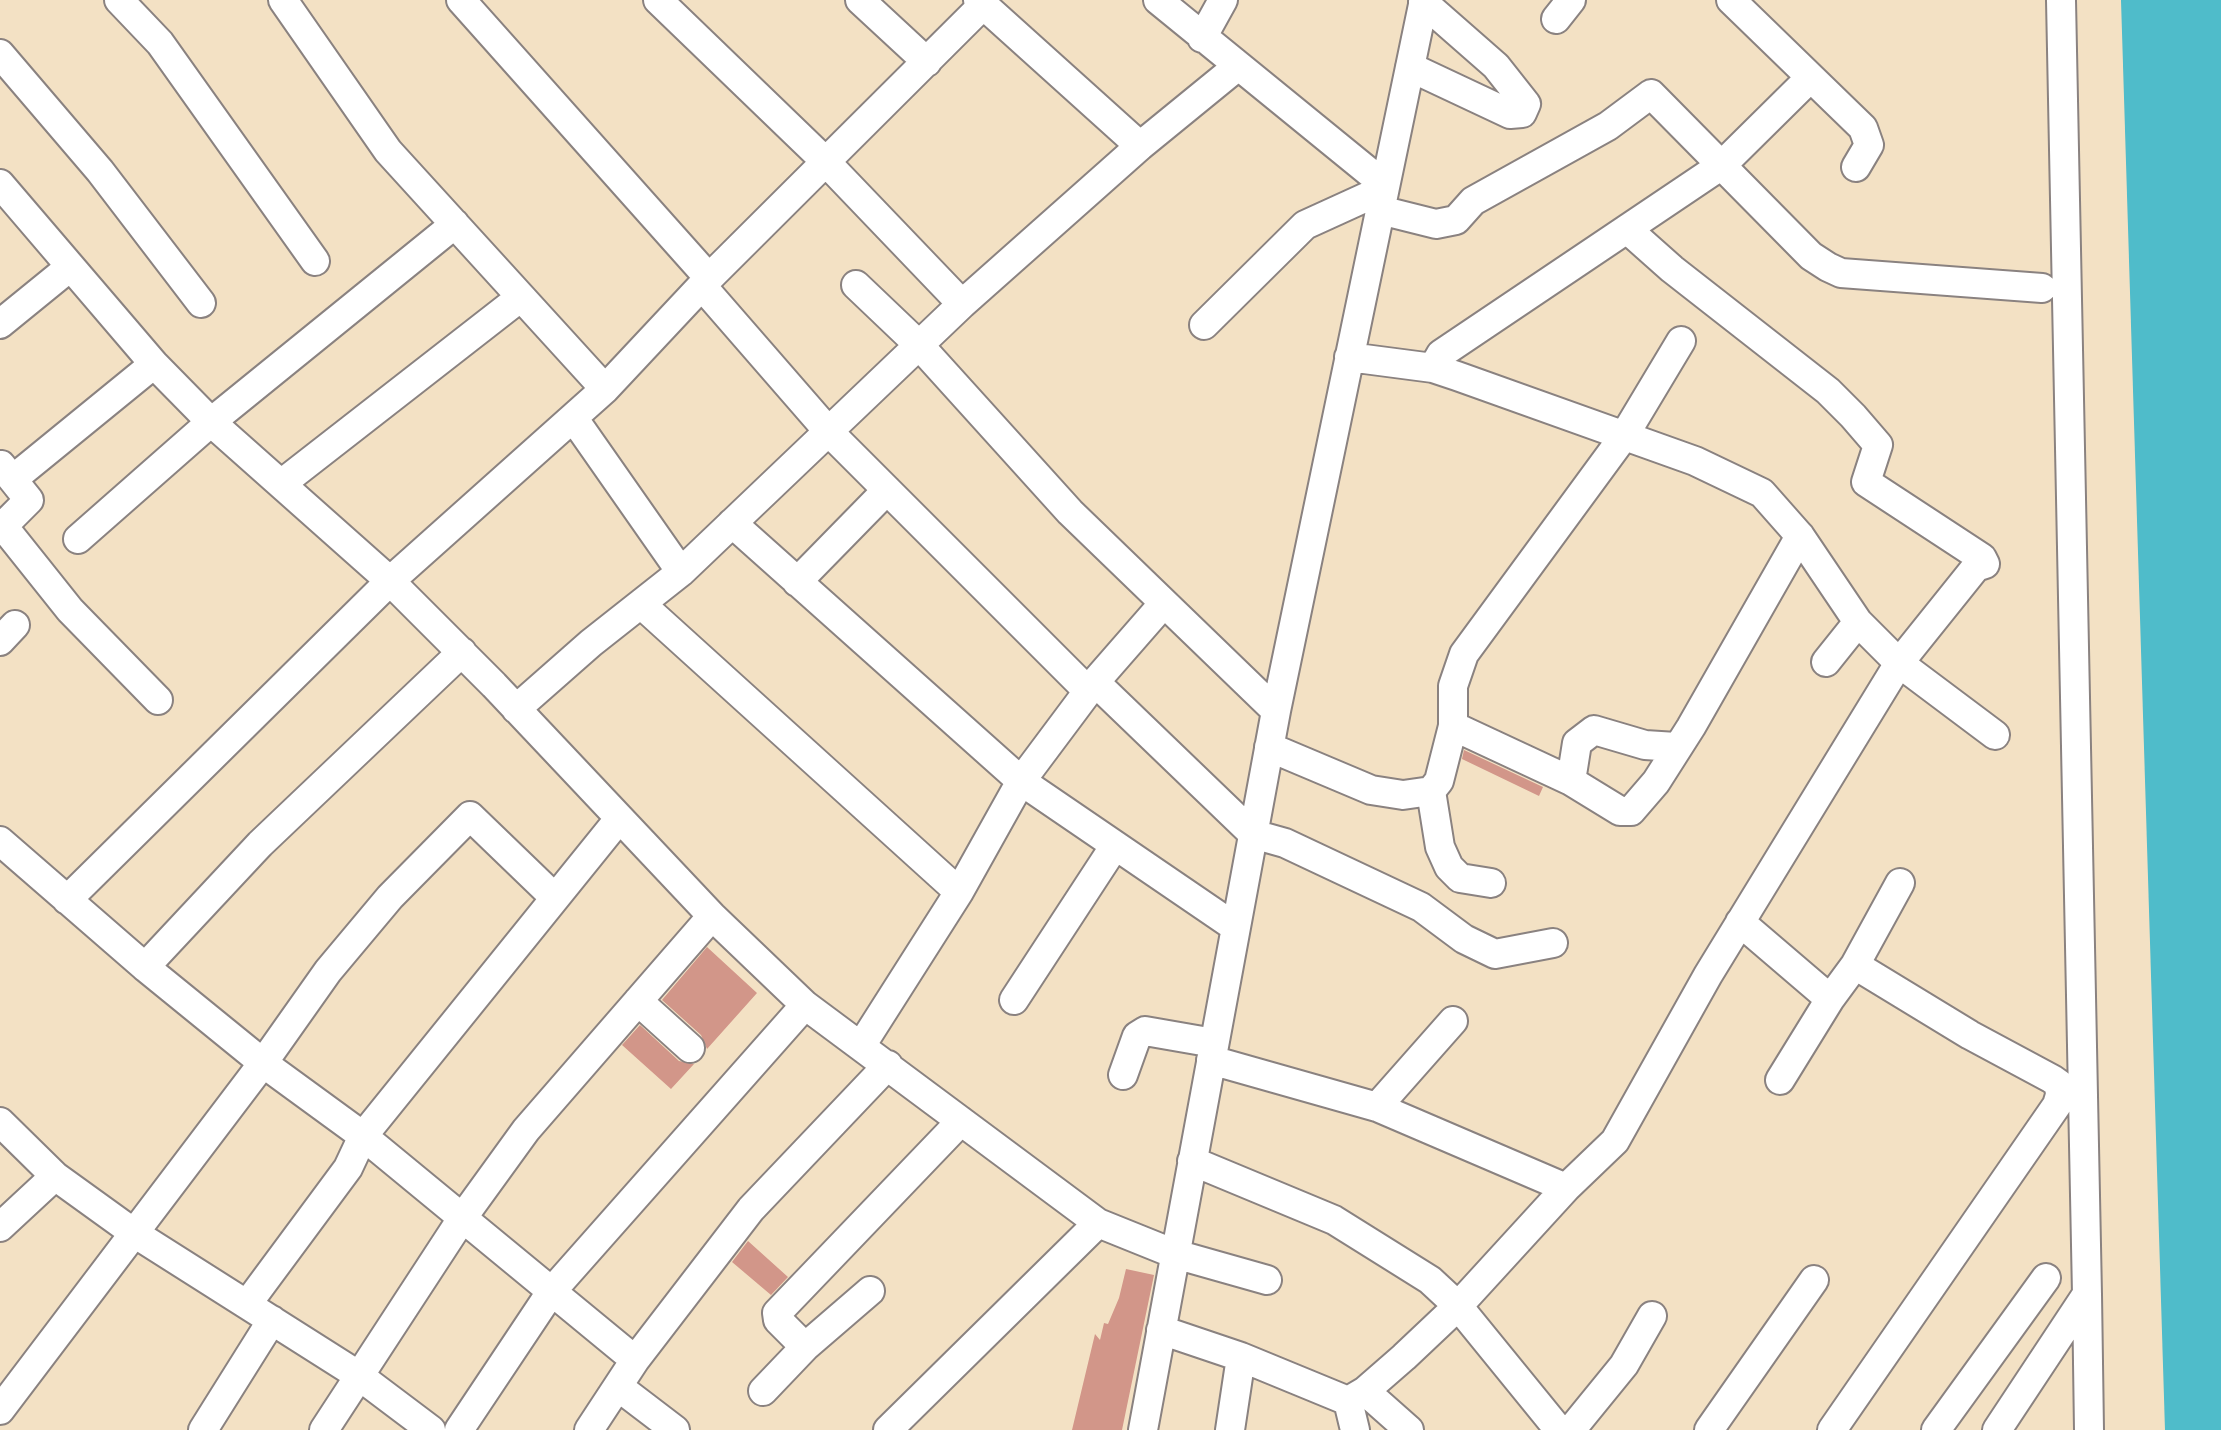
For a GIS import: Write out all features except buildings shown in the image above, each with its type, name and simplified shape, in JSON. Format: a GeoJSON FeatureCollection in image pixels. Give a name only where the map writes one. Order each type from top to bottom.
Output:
{"type":"FeatureCollection","features":[{"type":"Feature","properties":{"kind":"street"},"geometry":{"type":"LineString","coordinates":[[119,0],[160,43],[315,261]]}},
{"type":"Feature","properties":{"kind":"street"},"geometry":{"type":"LineString","coordinates":[[283,0],[388,151],[605,389]]}},
{"type":"Feature","properties":{"kind":"street"},"geometry":{"type":"LineString","coordinates":[[461,0],[706,282],[829,432],[1091,686],[1253,834],[1285,843],[1421,907],[1464,939],[1495,954],[1553,943]]}},
{"type":"Feature","properties":{"kind":"street"},"geometry":{"type":"LineString","coordinates":[[658,0],[825,161],[962,304]]}},
{"type":"Feature","properties":{"kind":"street"},"geometry":{"type":"LineString","coordinates":[[860,0],[927,62]]}},
{"type":"Feature","properties":{"kind":"street"},"geometry":{"type":"LineString","coordinates":[[1158,0],[1238,66],[1383,195],[1436,224],[1456,220],[1473,201],[1608,126],[1651,94],[1811,256],[1841,273],[2042,288]]}},
{"type":"Feature","properties":{"kind":"street"},"geometry":{"type":"LineString","coordinates":[[1202,38],[1223,0]]}},
{"type":"Feature","properties":{"kind":"street"},"geometry":{"type":"LineString","coordinates":[[1731,0],[1863,128],[1869,145],[1856,167]]}},
{"type":"Feature","properties":{"kind":"street"},"geometry":{"type":"LineString","coordinates":[[2061,0],[2089,1430]]}},
{"type":"Feature","properties":{"kind":"street"},"geometry":{"type":"LineString","coordinates":[[1410,67],[1510,114],[1522,113],[1526,104],[1496,66],[1423,1]]}},
{"type":"Feature","properties":{"kind":"street"},"geometry":{"type":"LineString","coordinates":[[1143,1430],[1276,711],[1423,1]]}},
{"type":"Feature","properties":{"kind":"street"},"geometry":{"type":"LineString","coordinates":[[67,900],[390,581],[605,389],[825,161],[927,62],[981,2],[1140,146]]}},
{"type":"Feature","properties":{"kind":"street"},"geometry":{"type":"LineString","coordinates":[[0,54],[100,171],[201,303]]}},
{"type":"Feature","properties":{"kind":"street"},"geometry":{"type":"LineString","coordinates":[[516,709],[591,643],[681,572],[962,304],[1140,146],[1238,66]]}},
{"type":"Feature","properties":{"kind":"street"},"geometry":{"type":"LineString","coordinates":[[1433,368],[1441,354],[1722,165],[1810,78]]}},
{"type":"Feature","properties":{"kind":"street"},"geometry":{"type":"LineString","coordinates":[[0,184],[154,364],[211,422],[390,581],[462,652],[712,916],[805,1005],[1098,1223],[1175,1254],[1267,1280]]}},
{"type":"Feature","properties":{"kind":"street"},"geometry":{"type":"LineString","coordinates":[[1204,325],[1305,225],[1383,195]]}},
{"type":"Feature","properties":{"kind":"street"},"geometry":{"type":"LineString","coordinates":[[78,539],[211,422],[455,224]]}},
{"type":"Feature","properties":{"kind":"street"},"geometry":{"type":"LineString","coordinates":[[1355,1430],[1356,1396],[1458,1306],[1566,1188],[1615,1141],[1740,922],[1899,663],[1976,567],[1985,564],[1982,558],[1869,485],[1866,476],[1878,445],[1853,416],[1828,391],[1672,269],[1627,229]]}},
{"type":"Feature","properties":{"kind":"street"},"geometry":{"type":"LineString","coordinates":[[0,324],[70,267]]}},
{"type":"Feature","properties":{"kind":"street"},"geometry":{"type":"LineString","coordinates":[[856,285],[919,345],[1070,512],[1276,711]]}},
{"type":"Feature","properties":{"kind":"street"},"geometry":{"type":"LineString","coordinates":[[281,484],[521,297]]}},
{"type":"Feature","properties":{"kind":"street"},"geometry":{"type":"LineString","coordinates":[[1269,747],[1371,790],[1403,795],[1431,791],[1439,781],[1453,726],[1453,686],[1464,654],[1624,436],[1681,341]]}},
{"type":"Feature","properties":{"kind":"street"},"geometry":{"type":"LineString","coordinates":[[1349,357],[1433,368],[1695,461],[1762,493],[1800,536],[1858,622],[1899,663],[1995,735]]}},
{"type":"Feature","properties":{"kind":"street"},"geometry":{"type":"LineString","coordinates":[[154,364],[6,472],[29,500],[1,528],[70,610],[158,700]]}},
{"type":"Feature","properties":{"kind":"street"},"geometry":{"type":"LineString","coordinates":[[574,419],[681,572]]}},
{"type":"Feature","properties":{"kind":"street"},"geometry":{"type":"LineString","coordinates":[[797,582],[887,490]]}},
{"type":"Feature","properties":{"kind":"street"},"geometry":{"type":"LineString","coordinates":[[732,523],[1021,781],[1235,927]]}},
{"type":"Feature","properties":{"kind":"street"},"geometry":{"type":"LineString","coordinates":[[1453,726],[1571,781],[1620,811],[1631,811],[1656,782],[1800,536]]}},
{"type":"Feature","properties":{"kind":"street"},"geometry":{"type":"LineString","coordinates":[[861,1046],[959,892],[1021,781],[1091,686],[1164,603]]}},
{"type":"Feature","properties":{"kind":"street"},"geometry":{"type":"LineString","coordinates":[[641,604],[959,892]]}},
{"type":"Feature","properties":{"kind":"street"},"geometry":{"type":"LineString","coordinates":[[1826,662],[1858,622]]}},
{"type":"Feature","properties":{"kind":"street"},"geometry":{"type":"LineString","coordinates":[[145,967],[260,844],[462,652]]}},
{"type":"Feature","properties":{"kind":"street"},"geometry":{"type":"LineString","coordinates":[[1571,781],[1577,743],[1594,730],[1645,745],[1676,747]]}},
{"type":"Feature","properties":{"kind":"street"},"geometry":{"type":"LineString","coordinates":[[1431,791],[1440,847],[1449,867],[1460,878],[1491,883]]}},
{"type":"Feature","properties":{"kind":"street"},"geometry":{"type":"LineString","coordinates":[[0,1410],[354,939],[390,897],[470,816],[554,897]]}},
{"type":"Feature","properties":{"kind":"street"},"geometry":{"type":"LineString","coordinates":[[248,1303],[348,1168],[363,1136],[619,819]]}},
{"type":"Feature","properties":{"kind":"street"},"geometry":{"type":"LineString","coordinates":[[0,841],[145,967],[263,1063],[363,1136],[635,1360]]}},
{"type":"Feature","properties":{"kind":"street"},"geometry":{"type":"LineString","coordinates":[[1014,1000],[1114,847]]}},
{"type":"Feature","properties":{"kind":"street"},"geometry":{"type":"LineString","coordinates":[[1780,1080],[1855,965],[1900,883]]}},
{"type":"Feature","properties":{"kind":"street"},"geometry":{"type":"LineString","coordinates":[[324,1430],[463,1217],[526,1130],[712,916]]}},
{"type":"Feature","properties":{"kind":"street"},"geometry":{"type":"LineString","coordinates":[[1740,922],[1830,999]]}},
{"type":"Feature","properties":{"kind":"street"},"geometry":{"type":"LineString","coordinates":[[1832,1430],[2057,1105],[2060,1095],[2059,1084],[2052,1079],[1970,1035],[1855,965]]}},
{"type":"Feature","properties":{"kind":"street"},"geometry":{"type":"LineString","coordinates":[[638,1001],[690,1048]]}},
{"type":"Feature","properties":{"kind":"street"},"geometry":{"type":"LineString","coordinates":[[459,1430],[551,1292],[805,1005]]}},
{"type":"Feature","properties":{"kind":"street"},"geometry":{"type":"LineString","coordinates":[[1377,1107],[1453,1021]]}},
{"type":"Feature","properties":{"kind":"street"},"geometry":{"type":"LineString","coordinates":[[1123,1075],[1137,1036],[1145,1031],[1377,1107],[1566,1188]]}},
{"type":"Feature","properties":{"kind":"street"},"geometry":{"type":"LineString","coordinates":[[589,1430],[620,1388],[635,1360],[751,1209],[888,1065]]}},
{"type":"Feature","properties":{"kind":"street"},"geometry":{"type":"LineString","coordinates":[[805,1347],[778,1320],[777,1313],[961,1121]]}},
{"type":"Feature","properties":{"kind":"street"},"geometry":{"type":"LineString","coordinates":[[0,1122],[55,1176],[134,1233],[358,1375],[431,1430]]}},
{"type":"Feature","properties":{"kind":"street"},"geometry":{"type":"LineString","coordinates":[[1192,1161],[1334,1220],[1430,1280],[1458,1306],[1559,1430]]}},
{"type":"Feature","properties":{"kind":"street"},"geometry":{"type":"LineString","coordinates":[[0,1227],[55,1176]]}},
{"type":"Feature","properties":{"kind":"street"},"geometry":{"type":"LineString","coordinates":[[888,1430],[1098,1223]]}},
{"type":"Feature","properties":{"kind":"street"},"geometry":{"type":"LineString","coordinates":[[1936,1430],[2046,1278]]}},
{"type":"Feature","properties":{"kind":"street"},"geometry":{"type":"LineString","coordinates":[[1709,1430],[1814,1280]]}},
{"type":"Feature","properties":{"kind":"street"},"geometry":{"type":"LineString","coordinates":[[763,1391],[805,1347],[870,1291]]}},
{"type":"Feature","properties":{"kind":"street"},"geometry":{"type":"LineString","coordinates":[[1997,1430],[2087,1294]]}},
{"type":"Feature","properties":{"kind":"street"},"geometry":{"type":"LineString","coordinates":[[1571,1430],[1624,1365],[1652,1316]]}},
{"type":"Feature","properties":{"kind":"street"},"geometry":{"type":"LineString","coordinates":[[203,1430],[272,1320]]}},
{"type":"Feature","properties":{"kind":"street"},"geometry":{"type":"LineString","coordinates":[[1161,1330],[1356,1396],[1409,1430]]}},
{"type":"Feature","properties":{"kind":"street"},"geometry":{"type":"LineString","coordinates":[[1230,1430],[1241,1357]]}},
{"type":"Feature","properties":{"kind":"street"},"geometry":{"type":"LineString","coordinates":[[620,1388],[675,1430]]}},
{"type":"Feature","properties":{"kind":"water"},"geometry":{"type":"Polygon","coordinates":[[[2121,0],[2221,0],[2221,1430],[2165,1430],[2121,0]]]}}]}
